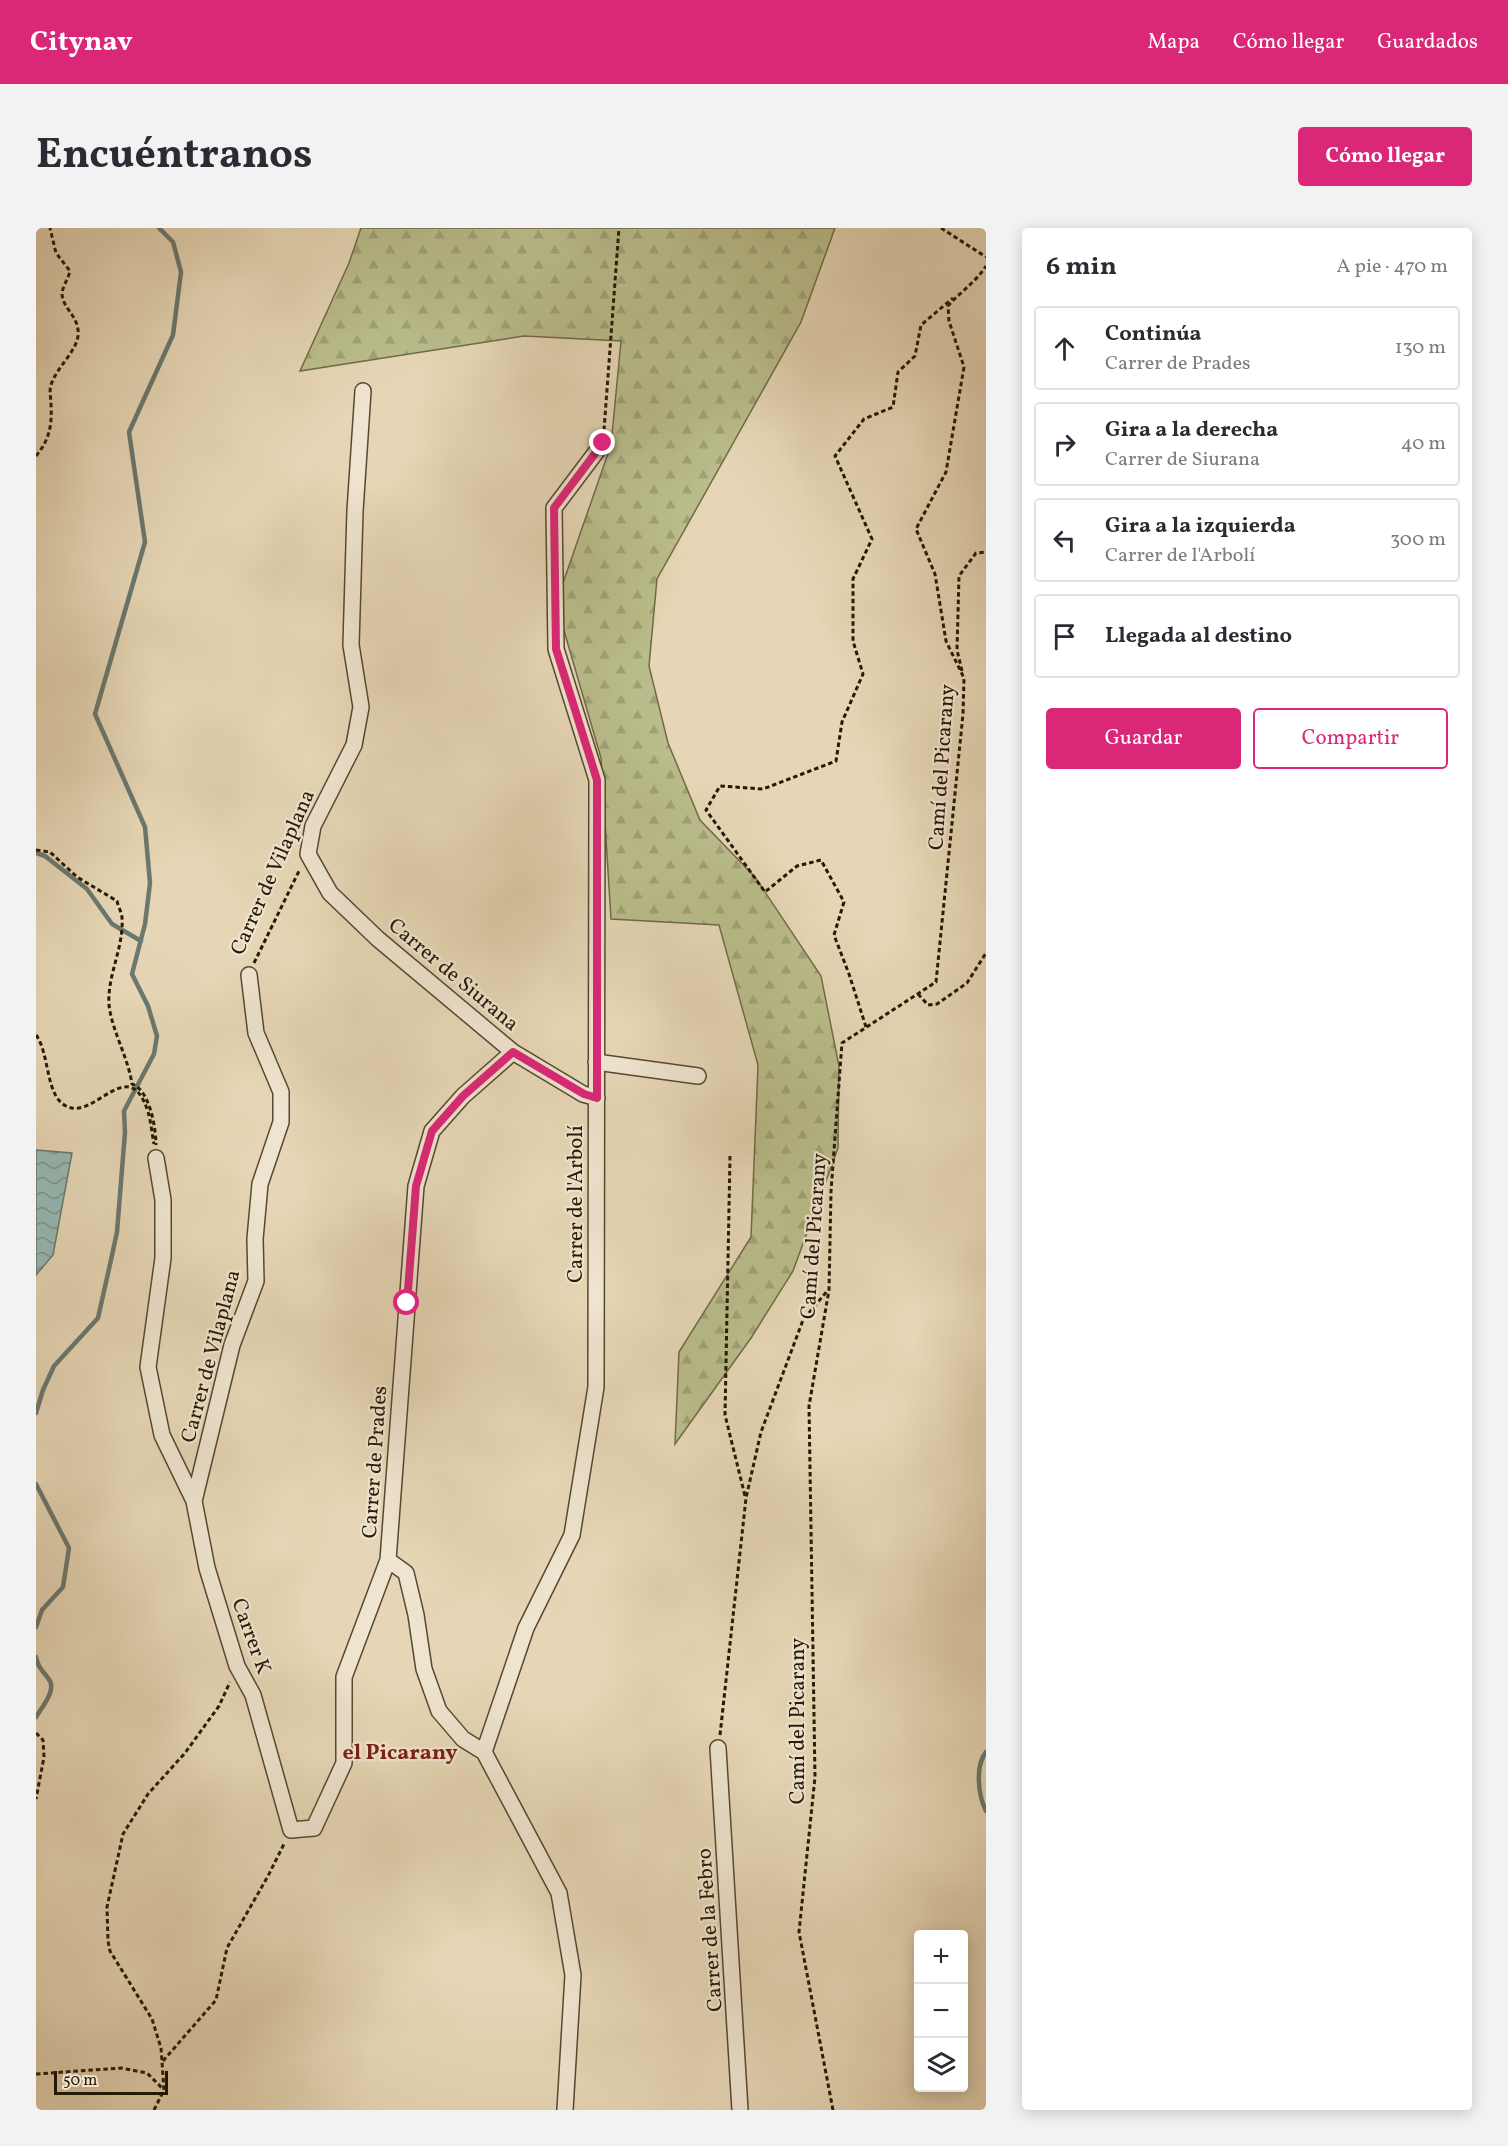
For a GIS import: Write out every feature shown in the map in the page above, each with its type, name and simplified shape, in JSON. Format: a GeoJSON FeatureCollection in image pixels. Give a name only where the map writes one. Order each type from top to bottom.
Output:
{"type":"FeatureCollection","features":[{"type":"Feature","properties":{"kind":"street","name":"Carrer de Vilaplana"},"geometry":{"type":"LineString","coordinates":[[308,854],[313,826],[354,745],[361,707],[351,645],[355,511],[363,391]]}},
{"type":"Feature","properties":{"kind":"street","name":"Carrer de l'Arbolí"},"geometry":{"type":"LineString","coordinates":[[484,1752],[526,1628],[572,1535],[596,1388],[597,780],[556,649],[554,508],[603,443]]}},
{"type":"Feature","properties":{"kind":"street","name":"Carrer de Siurana"},"geometry":{"type":"LineString","coordinates":[[308,854],[330,893],[378,939],[513,1052],[584,1094],[597,1098]]}},
{"type":"Feature","properties":{"kind":"street","name":"Carrer de Vilaplana"},"geometry":{"type":"LineString","coordinates":[[194,1501],[232,1345],[255,1281],[255,1239],[260,1184],[281,1122],[281,1092],[256,1033],[249,975]]}},
{"type":"Feature","properties":{"kind":"street","name":"Carrer de Prades"},"geometry":{"type":"LineString","coordinates":[[513,1052],[463,1096],[432,1131],[416,1186],[388,1560],[406,1573],[416,1615],[424,1669],[439,1711],[463,1739],[484,1752],[559,1893],[573,1975],[565,2110]]}},
{"type":"Feature","properties":{"kind":"street"},"geometry":{"type":"LineString","coordinates":[[597,1062],[698,1076]]}},
{"type":"Feature","properties":{"kind":"street","name":"Carrer K"},"geometry":{"type":"LineString","coordinates":[[156,1158],[163,1200],[163,1258],[147,1367],[162,1435],[194,1501],[207,1568],[237,1666],[253,1695],[291,1830]]}},
{"type":"Feature","properties":{"kind":"street"},"geometry":{"type":"LineString","coordinates":[[291,1830],[314,1827],[344,1763],[344,1677],[388,1560]]}},
{"type":"Feature","properties":{"kind":"street","name":"Carrer de la Febro"},"geometry":{"type":"LineString","coordinates":[[718,1748],[740,2110]]}},
{"type":"Feature","properties":{"kind":"path"},"geometry":{"type":"LineString","coordinates":[[36,456],[51,431],[50,387],[61,364],[74,347],[78,334],[76,319],[67,307],[62,292],[70,271],[56,253],[50,228]]}},
{"type":"Feature","properties":{"kind":"path"},"geometry":{"type":"LineString","coordinates":[[603,443],[619,228]]}},
{"type":"Feature","properties":{"kind":"path"},"geometry":{"type":"LineString","coordinates":[[940,228],[986,257]]}},
{"type":"Feature","properties":{"kind":"path"},"geometry":{"type":"LineString","coordinates":[[866,1028],[834,935],[844,902],[821,860],[797,866],[765,892],[706,810],[720,786],[763,789],[836,761],[842,722],[863,674],[854,641],[853,579],[872,539],[835,456],[864,419],[893,407],[898,372],[915,356],[921,326],[980,275],[986,266]]}},
{"type":"Feature","properties":{"kind":"path","name":"Camí del Picarany"},"geometry":{"type":"LineString","coordinates":[[833,2110],[799,1932],[815,1777],[809,1406],[829,1290],[831,1191],[842,1043],[936,982],[962,726],[964,678],[946,641],[934,574],[916,529],[946,472],[964,367],[949,321],[948,306],[959,293]]}},
{"type":"Feature","properties":{"kind":"path"},"geometry":{"type":"LineString","coordinates":[[964,678],[957,650],[959,576],[976,553],[986,552]]}},
{"type":"Feature","properties":{"kind":"path"},"geometry":{"type":"LineString","coordinates":[[36,850],[50,852],[77,877],[117,901],[122,918],[119,948],[109,991],[111,1015],[130,1067],[132,1084],[142,1092],[152,1115],[156,1158]]}},
{"type":"Feature","properties":{"kind":"path","name":"Carrer de Vilaplana"},"geometry":{"type":"LineString","coordinates":[[249,975],[308,854]]}},
{"type":"Feature","properties":{"kind":"path"},"geometry":{"type":"LineString","coordinates":[[918,994],[928,1005],[937,1004],[967,983],[986,952]]}},
{"type":"Feature","properties":{"kind":"path"},"geometry":{"type":"LineString","coordinates":[[36,1035],[45,1053],[53,1091],[59,1101],[67,1107],[75,1109],[91,1104],[115,1089],[128,1086],[137,1090],[148,1111],[156,1158]]}},
{"type":"Feature","properties":{"kind":"path"},"geometry":{"type":"LineString","coordinates":[[730,1156],[724,1415],[746,1498]]}},
{"type":"Feature","properties":{"kind":"path"},"geometry":{"type":"LineString","coordinates":[[718,1748],[746,1498],[761,1432],[803,1320],[829,1290]]}},
{"type":"Feature","properties":{"kind":"path"},"geometry":{"type":"LineString","coordinates":[[154,2110],[164,2090],[161,2048],[152,2019],[110,1951],[108,1899],[123,1834],[148,1794],[185,1754],[219,1706],[237,1666]]}},
{"type":"Feature","properties":{"kind":"path"},"geometry":{"type":"LineString","coordinates":[[36,1732],[43,1740],[44,1757],[36,1799]]}},
{"type":"Feature","properties":{"kind":"path"},"geometry":{"type":"LineString","coordinates":[[162,2062],[216,2000],[227,1948],[291,1830]]}},
{"type":"Feature","properties":{"kind":"path"},"geometry":{"type":"LineString","coordinates":[[36,2074],[121,2068],[147,2073],[164,2090]]}},
{"type":"Feature","properties":{"kind":"green space"},"geometry":{"type":"Polygon","coordinates":[[[361,228],[835,228],[801,322],[657,579],[649,666],[668,743],[700,820],[755,877],[821,976],[839,1066],[838,1148],[793,1271],[751,1338],[675,1444],[679,1352],[751,1237],[758,1065],[719,925],[611,919],[601,758],[556,603],[611,445],[621,341],[524,336],[300,371],[349,263],[361,228]]]}},
{"type":"Feature","properties":{"kind":"water"},"geometry":{"type":"Polygon","coordinates":[[[36,1150],[72,1153],[53,1255],[36,1275],[36,1150]]]}},
{"type":"Feature","properties":{"kind":"waterway"},"geometry":{"type":"LineString","coordinates":[[36,1413],[54,1366],[98,1318],[117,1232],[125,1132],[124,1111],[154,1054],[157,1036],[148,1006],[132,974],[145,924],[150,883],[145,827],[95,714],[145,542],[129,432],[173,335],[181,272],[173,242],[159,228]]}},
{"type":"Feature","properties":{"kind":"waterway"},"geometry":{"type":"LineString","coordinates":[[36,853],[45,856],[87,889],[112,924],[141,941]]}},
{"type":"Feature","properties":{"kind":"waterway"},"geometry":{"type":"LineString","coordinates":[[36,1484],[69,1548],[63,1587],[42,1610],[36,1627]]}},
{"type":"Feature","properties":{"kind":"waterway"},"geometry":{"type":"LineString","coordinates":[[36,1657],[39,1666],[51,1682],[48,1698],[36,1717]]}},
{"type":"Feature","properties":{"kind":"waterway"},"geometry":{"type":"LineString","coordinates":[[986,1752],[979,1773],[981,1797],[986,1811]]}},
{"type":"Feature","properties":{"kind":"district","name":"el Picarany"},"geometry":{"type":"Point","coordinates":[400,1751]}},
{"type":"Feature","properties":{"kind":"route"},"geometry":{"type":"LineString","coordinates":[[407,1303],[416,1186],[432,1131],[463,1096],[513,1052],[584,1094],[597,1098],[597,780],[556,649],[554,508],[603,443]]}}]}
